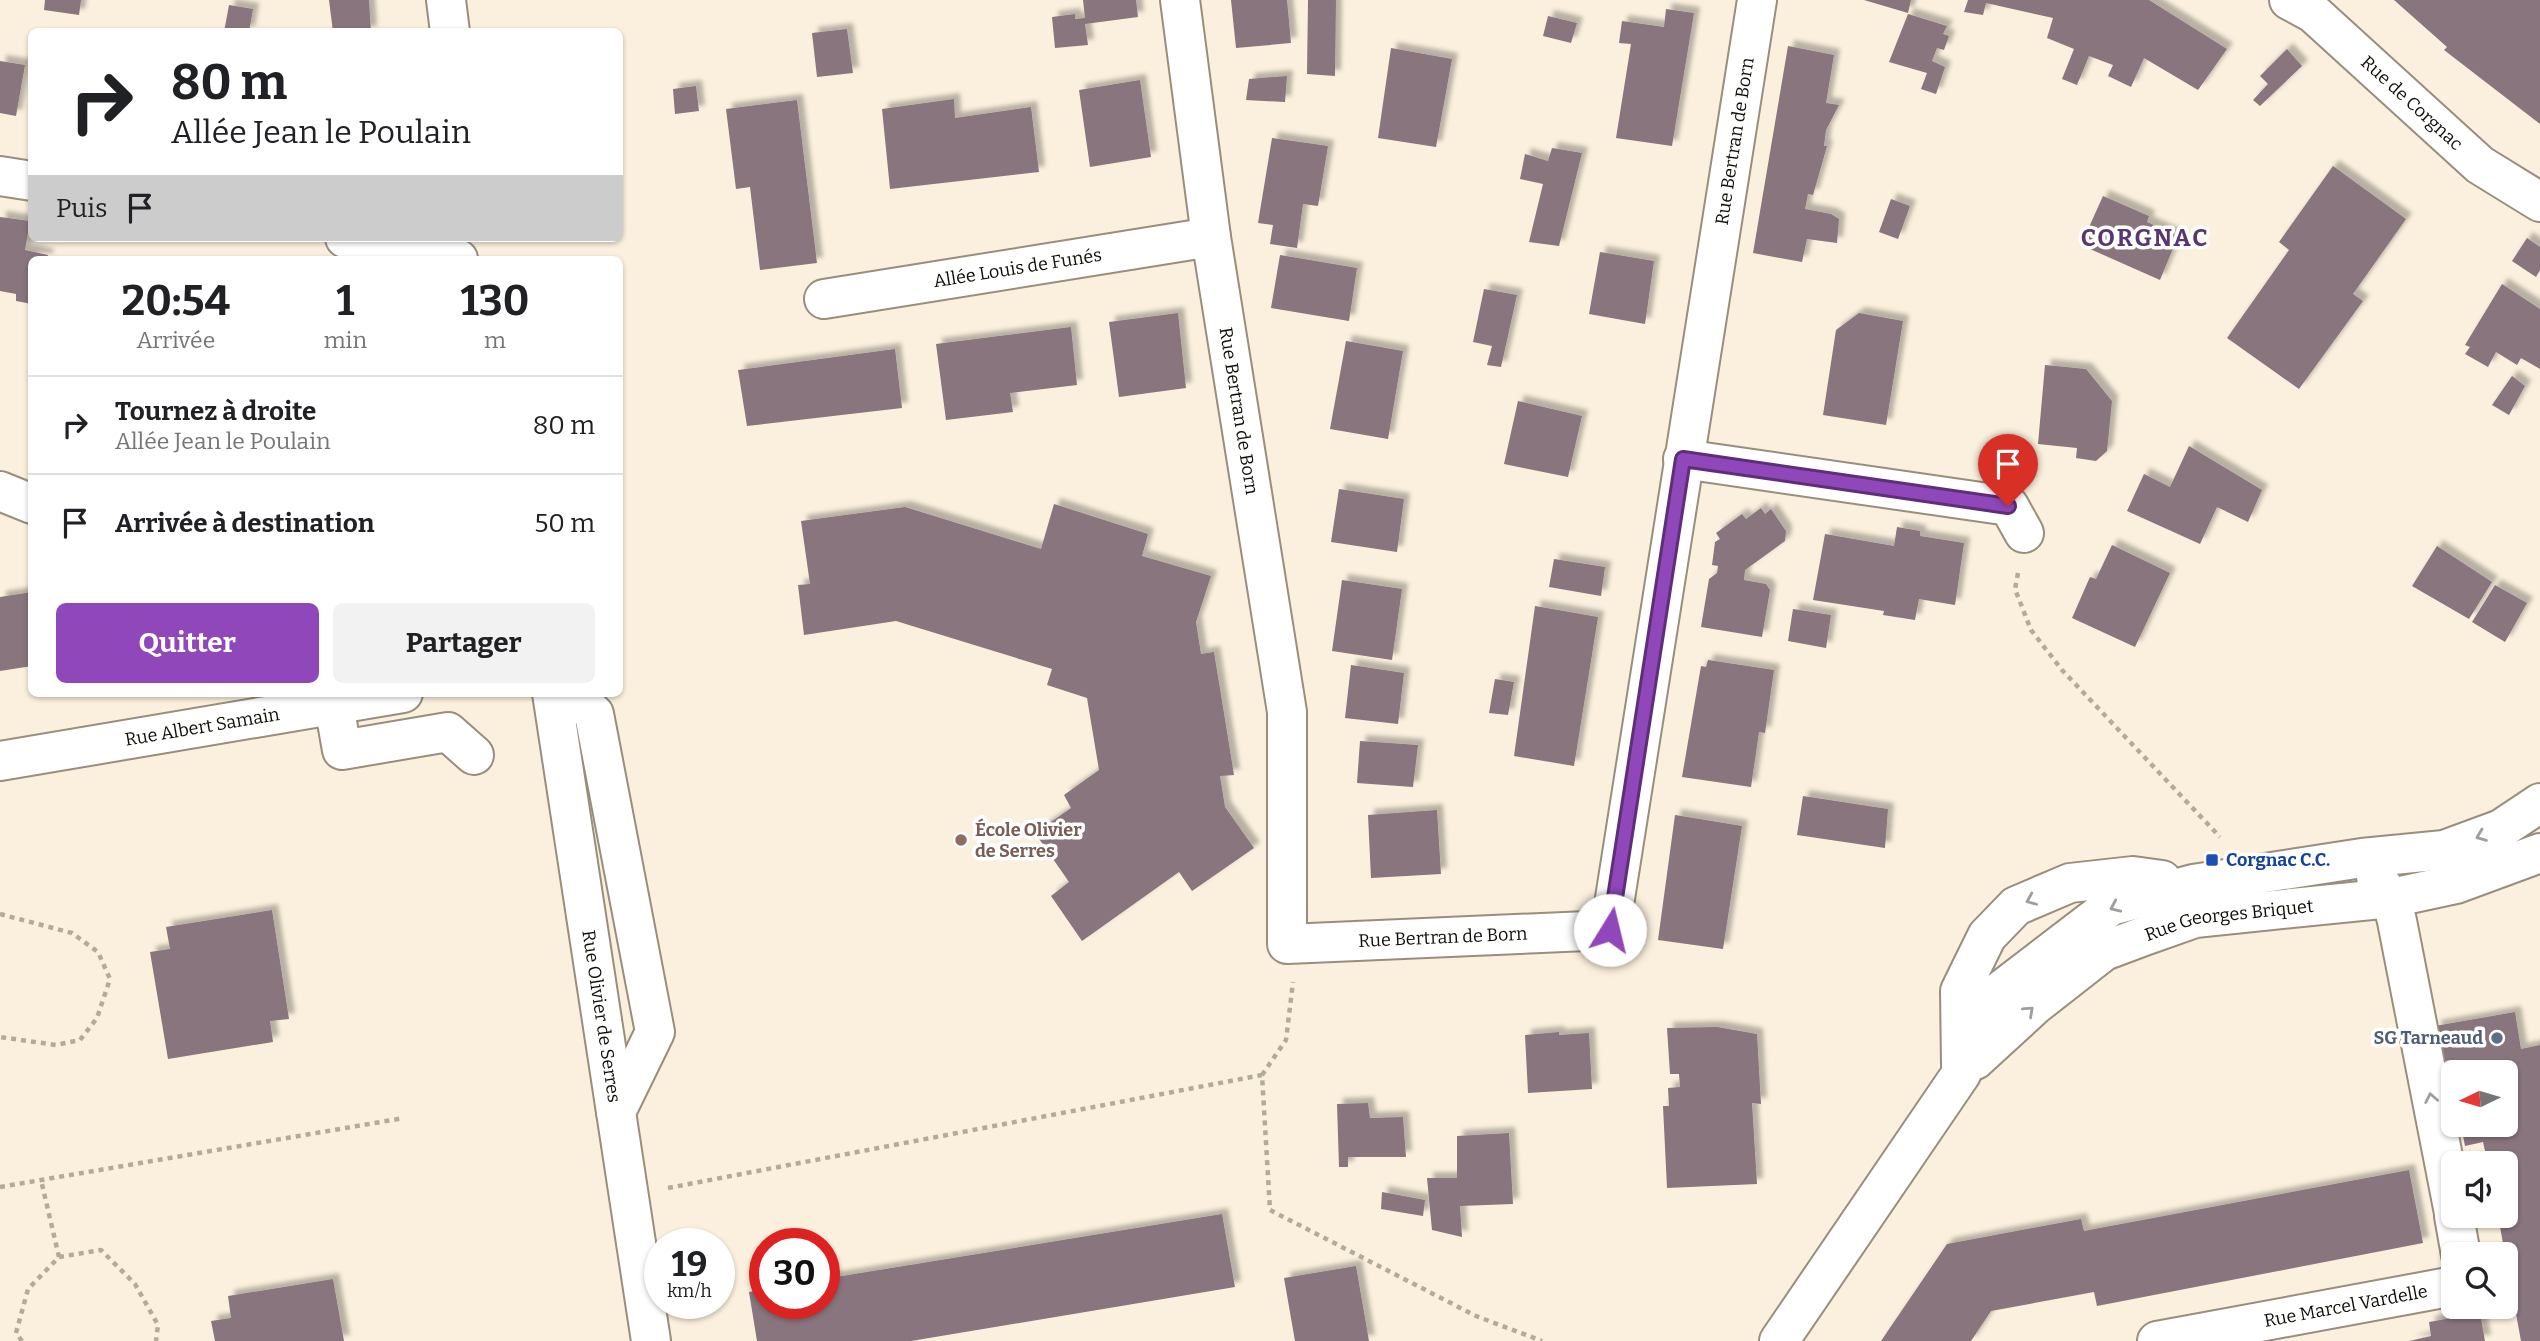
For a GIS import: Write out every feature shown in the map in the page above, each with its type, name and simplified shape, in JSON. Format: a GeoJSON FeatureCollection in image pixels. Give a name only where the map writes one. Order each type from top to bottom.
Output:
{"type":"FeatureCollection","features":[{"type":"Feature","properties":{"kind":"street"},"geometry":{"type":"LineString","coordinates":[[446,0],[450,28]]}},
{"type":"Feature","properties":{"kind":"street","name":"Rue Bertran de Born"},"geometry":{"type":"LineString","coordinates":[[1180,0],[1211,237],[1287,712],[1287,944],[1610,930],[1757,0]]}},
{"type":"Feature","properties":{"kind":"street","name":"Rue de Corgnac"},"geometry":{"type":"LineString","coordinates":[[2289,0],[2313,13],[2480,164],[2540,202]]}},
{"type":"Feature","properties":{"kind":"street"},"geometry":{"type":"LineString","coordinates":[[0,176],[28,180]]}},
{"type":"Feature","properties":{"kind":"street","name":"Allée Louis de Funés"},"geometry":{"type":"LineString","coordinates":[[824,299],[1211,237]]}},
{"type":"Feature","properties":{"kind":"street"},"geometry":{"type":"LineString","coordinates":[[367,242],[442,256]]}},
{"type":"Feature","properties":{"kind":"street"},"geometry":{"type":"LineString","coordinates":[[1683,459],[2008,506],[2024,533]]}},
{"type":"Feature","properties":{"kind":"street"},"geometry":{"type":"LineString","coordinates":[[0,491],[28,502]]}},
{"type":"Feature","properties":{"kind":"street","name":"Rue Albert Samain"},"geometry":{"type":"LineString","coordinates":[[0,761],[380,697]]}},
{"type":"Feature","properties":{"kind":"street","name":"Rue Olivier de Serres"},"geometry":{"type":"LineString","coordinates":[[553,697],[651,1341]]}},
{"type":"Feature","properties":{"kind":"street"},"geometry":{"type":"LineString","coordinates":[[575,697],[594,714],[655,1032],[616,1111]]}},
{"type":"Feature","properties":{"kind":"street"},"geometry":{"type":"LineString","coordinates":[[334,705],[342,750],[448,732],[474,755]]}},
{"type":"Feature","properties":{"kind":"street","name":"Rue Georges Briquet"},"geometry":{"type":"LineString","coordinates":[[1779,1341],[1961,1074],[2000,991],[2111,906],[2193,884],[2255,873],[2444,850],[2501,829],[2540,803]]}},
{"type":"Feature","properties":{"kind":"street","name":"Rue Georges Briquet"},"geometry":{"type":"LineString","coordinates":[[1961,1074],[2035,1005],[2104,951],[2195,918],[2391,898],[2456,884],[2540,853]]}},
{"type":"Feature","properties":{"kind":"street"},"geometry":{"type":"LineString","coordinates":[[2362,858],[2391,898],[2441,1151]]}},
{"type":"Feature","properties":{"kind":"street"},"geometry":{"type":"LineString","coordinates":[[1961,1074],[1960,991],[1987,936],[2016,906],[2070,883],[2133,876],[2193,884]]}},
{"type":"Feature","properties":{"kind":"street","name":"Rue Marcel Vardelle"},"geometry":{"type":"LineString","coordinates":[[2157,1341],[2441,1288]]}},
{"type":"Feature","properties":{"kind":"path"},"geometry":{"type":"LineString","coordinates":[[2024,533],[2015,589],[2031,630],[2062,670],[2255,873]]}},
{"type":"Feature","properties":{"kind":"path"},"geometry":{"type":"LineString","coordinates":[[0,914],[72,933],[98,952],[110,979],[97,1018],[79,1040],[56,1045],[0,1037]]}},
{"type":"Feature","properties":{"kind":"path"},"geometry":{"type":"LineString","coordinates":[[1287,944],[1295,968],[1286,1040],[1262,1075],[1270,1210],[1476,1317],[1542,1341]]}},
{"type":"Feature","properties":{"kind":"path"},"geometry":{"type":"LineString","coordinates":[[629,1195],[1262,1075]]}},
{"type":"Feature","properties":{"kind":"path"},"geometry":{"type":"LineString","coordinates":[[0,1187],[404,1118]]}},
{"type":"Feature","properties":{"kind":"path"},"geometry":{"type":"LineString","coordinates":[[41,1180],[59,1257]]}},
{"type":"Feature","properties":{"kind":"path"},"geometry":{"type":"LineString","coordinates":[[22,1341],[16,1333],[28,1289],[59,1257],[101,1250],[135,1284],[158,1325],[156,1341]]}},
{"type":"Feature","properties":{"kind":"building"},"geometry":{"type":"Polygon","coordinates":[[[45,0],[81,0],[79,15],[44,10],[45,0]]]}},
{"type":"Feature","properties":{"kind":"building"},"geometry":{"type":"Polygon","coordinates":[[[329,0],[369,0],[371,28],[332,28],[329,0]]]}},
{"type":"Feature","properties":{"kind":"building"},"geometry":{"type":"Polygon","coordinates":[[[1083,0],[1136,0],[1138,17],[1085,24],[1088,45],[1055,48],[1052,17],[1075,14],[1075,19],[1085,18],[1083,0]]]}},
{"type":"Feature","properties":{"kind":"building"},"geometry":{"type":"Polygon","coordinates":[[[1231,0],[1287,0],[1291,43],[1236,48],[1231,0]]]}},
{"type":"Feature","properties":{"kind":"building"},"geometry":{"type":"Polygon","coordinates":[[[1308,0],[1336,0],[1335,76],[1307,74],[1308,0]]]}},
{"type":"Feature","properties":{"kind":"building"},"geometry":{"type":"Polygon","coordinates":[[[1864,0],[1911,0],[1908,13],[1864,0]]]}},
{"type":"Feature","properties":{"kind":"building"},"geometry":{"type":"Polygon","coordinates":[[[1968,0],[2149,0],[2227,49],[2198,90],[2144,58],[2131,87],[2108,76],[2113,65],[2089,56],[2077,85],[2062,79],[2074,49],[2047,38],[2053,18],[1986,3],[1983,15],[1964,12],[1968,0]]]}},
{"type":"Feature","properties":{"kind":"building"},"geometry":{"type":"Polygon","coordinates":[[[2394,0],[2540,0],[2540,124],[2444,50],[2447,47],[2394,0]]]}},
{"type":"Feature","properties":{"kind":"building"},"geometry":{"type":"Polygon","coordinates":[[[229,5],[253,9],[250,28],[225,28],[229,5]]]}},
{"type":"Feature","properties":{"kind":"building"},"geometry":{"type":"Polygon","coordinates":[[[1666,9],[1694,13],[1672,146],[1616,138],[1631,44],[1619,43],[1622,21],[1664,27],[1666,9]]]}},
{"type":"Feature","properties":{"kind":"building"},"geometry":{"type":"Polygon","coordinates":[[[1908,14],[1947,26],[1943,34],[1949,36],[1944,50],[1937,48],[1932,61],[1945,67],[1936,94],[1921,89],[1927,73],[1889,62],[1908,14]]]}},
{"type":"Feature","properties":{"kind":"building"},"geometry":{"type":"Polygon","coordinates":[[[1548,16],[1577,23],[1571,43],[1543,36],[1548,16]]]}},
{"type":"Feature","properties":{"kind":"building"},"geometry":{"type":"Polygon","coordinates":[[[847,29],[853,73],[817,77],[812,33],[847,29]]]}},
{"type":"Feature","properties":{"kind":"building"},"geometry":{"type":"Polygon","coordinates":[[[1788,46],[1834,55],[1826,103],[1839,105],[1826,130],[1824,146],[1827,146],[1813,195],[1808,194],[1805,209],[1831,214],[1839,219],[1837,243],[1807,239],[1802,262],[1753,253],[1788,46]]]}},
{"type":"Feature","properties":{"kind":"building"},"geometry":{"type":"Polygon","coordinates":[[[1391,48],[1452,59],[1436,147],[1378,138],[1391,48]]]}},
{"type":"Feature","properties":{"kind":"building"},"geometry":{"type":"Polygon","coordinates":[[[2287,49],[2302,66],[2260,106],[2253,100],[2268,84],[2260,76],[2287,49]]]}},
{"type":"Feature","properties":{"kind":"building"},"geometry":{"type":"Polygon","coordinates":[[[0,61],[25,65],[16,116],[0,113],[0,61]]]}},
{"type":"Feature","properties":{"kind":"building"},"geometry":{"type":"Polygon","coordinates":[[[1287,76],[1285,102],[1246,100],[1249,79],[1287,76]]]}},
{"type":"Feature","properties":{"kind":"building"},"geometry":{"type":"Polygon","coordinates":[[[1140,80],[1151,157],[1090,167],[1079,90],[1140,80]]]}},
{"type":"Feature","properties":{"kind":"building"},"geometry":{"type":"Polygon","coordinates":[[[696,86],[699,111],[675,114],[673,89],[696,86]]]}},
{"type":"Feature","properties":{"kind":"building"},"geometry":{"type":"Polygon","coordinates":[[[954,99],[955,118],[1031,107],[1039,172],[890,189],[882,109],[954,99]]]}},
{"type":"Feature","properties":{"kind":"building"},"geometry":{"type":"Polygon","coordinates":[[[797,100],[817,263],[760,270],[750,187],[736,189],[726,109],[797,100]]]}},
{"type":"Feature","properties":{"kind":"building"},"geometry":{"type":"Polygon","coordinates":[[[1272,138],[1328,146],[1318,206],[1303,204],[1297,248],[1270,244],[1273,225],[1258,223],[1272,138]]]}},
{"type":"Feature","properties":{"kind":"building"},"geometry":{"type":"Polygon","coordinates":[[[1552,148],[1582,153],[1559,246],[1529,242],[1543,184],[1520,179],[1525,154],[1548,161],[1552,148]]]}},
{"type":"Feature","properties":{"kind":"building"},"geometry":{"type":"Polygon","coordinates":[[[2333,166],[2406,219],[2353,294],[2363,301],[2299,389],[2227,338],[2289,250],[2279,242],[2333,166]]]}},
{"type":"Feature","properties":{"kind":"building"},"geometry":{"type":"Polygon","coordinates":[[[2103,196],[2149,216],[2147,222],[2178,236],[2160,280],[2081,245],[2103,196]]]}},
{"type":"Feature","properties":{"kind":"building"},"geometry":{"type":"Polygon","coordinates":[[[1891,199],[1910,206],[1898,239],[1879,232],[1891,199]]]}},
{"type":"Feature","properties":{"kind":"building"},"geometry":{"type":"Polygon","coordinates":[[[0,217],[28,221],[25,250],[48,256],[28,256],[28,303],[16,301],[16,294],[0,291],[0,217]]]}},
{"type":"Feature","properties":{"kind":"building"},"geometry":{"type":"Polygon","coordinates":[[[2527,238],[2540,247],[2540,270],[2536,277],[2512,261],[2527,238]]]}},
{"type":"Feature","properties":{"kind":"building"},"geometry":{"type":"Polygon","coordinates":[[[1600,252],[1654,261],[1645,324],[1589,314],[1600,252]]]}},
{"type":"Feature","properties":{"kind":"building"},"geometry":{"type":"Polygon","coordinates":[[[1280,255],[1357,268],[1349,321],[1271,308],[1280,255]]]}},
{"type":"Feature","properties":{"kind":"building"},"geometry":{"type":"Polygon","coordinates":[[[2502,284],[2540,309],[2540,369],[2521,358],[2517,365],[2496,352],[2488,367],[2465,354],[2470,347],[2465,345],[2502,284]]]}},
{"type":"Feature","properties":{"kind":"building"},"geometry":{"type":"Polygon","coordinates":[[[1484,289],[1517,295],[1501,367],[1487,365],[1492,346],[1473,342],[1484,289]]]}},
{"type":"Feature","properties":{"kind":"building"},"geometry":{"type":"Polygon","coordinates":[[[1178,313],[1186,388],[1119,397],[1109,322],[1178,313]]]}},
{"type":"Feature","properties":{"kind":"building"},"geometry":{"type":"Polygon","coordinates":[[[1859,313],[1903,321],[1886,425],[1823,415],[1836,330],[1859,313]]]}},
{"type":"Feature","properties":{"kind":"building"},"geometry":{"type":"Polygon","coordinates":[[[1071,327],[1077,385],[1010,393],[1013,412],[946,420],[936,344],[1071,327]]]}},
{"type":"Feature","properties":{"kind":"building"},"geometry":{"type":"Polygon","coordinates":[[[1346,341],[1403,351],[1388,439],[1330,429],[1346,341]]]}},
{"type":"Feature","properties":{"kind":"building"},"geometry":{"type":"Polygon","coordinates":[[[895,349],[902,408],[747,426],[738,370],[895,349]]]}},
{"type":"Feature","properties":{"kind":"building"},"geometry":{"type":"Polygon","coordinates":[[[2045,365],[2086,369],[2112,401],[2107,451],[2096,461],[2076,458],[2077,448],[2038,444],[2045,365]]]}},
{"type":"Feature","properties":{"kind":"building"},"geometry":{"type":"Polygon","coordinates":[[[2512,376],[2525,386],[2509,415],[2492,405],[2512,376]]]}},
{"type":"Feature","properties":{"kind":"building"},"geometry":{"type":"Polygon","coordinates":[[[1518,401],[1582,416],[1568,477],[1504,464],[1518,401]]]}},
{"type":"Feature","properties":{"kind":"building"},"geometry":{"type":"Polygon","coordinates":[[[2189,446],[2262,490],[2248,522],[2217,507],[2200,544],[2127,511],[2144,474],[2170,487],[2189,446]]]}},
{"type":"Feature","properties":{"kind":"building"},"geometry":{"type":"Polygon","coordinates":[[[1339,489],[1404,499],[1397,552],[1331,542],[1339,489]]]}},
{"type":"Feature","properties":{"kind":"building"},"geometry":{"type":"Polygon","coordinates":[[[1054,504],[1148,534],[1142,556],[1211,576],[1196,622],[1201,654],[1214,652],[1234,775],[1220,776],[1225,807],[1254,848],[1192,891],[1179,872],[1082,941],[1051,896],[1069,882],[1035,833],[1071,808],[1064,795],[1099,770],[1087,698],[1047,685],[1052,669],[896,621],[804,635],[798,585],[810,584],[801,521],[905,507],[1041,549],[1054,504]]]}},
{"type":"Feature","properties":{"kind":"building"},"geometry":{"type":"Polygon","coordinates":[[[1761,508],[1765,514],[1771,509],[1786,531],[1785,541],[1745,570],[1744,580],[1766,584],[1770,590],[1762,637],[1701,627],[1709,579],[1717,573],[1718,566],[1712,565],[1715,542],[1720,539],[1716,533],[1742,514],[1746,519],[1761,508]]]}},
{"type":"Feature","properties":{"kind":"building"},"geometry":{"type":"Polygon","coordinates":[[[1897,527],[1920,531],[1920,536],[1964,543],[1955,605],[1919,599],[1915,620],[1883,615],[1884,611],[1813,600],[1825,534],[1894,546],[1897,527]]]}},
{"type":"Feature","properties":{"kind":"building"},"geometry":{"type":"Polygon","coordinates":[[[2112,545],[2170,573],[2135,647],[2072,618],[2090,577],[2096,579],[2112,545]]]}},
{"type":"Feature","properties":{"kind":"building"},"geometry":{"type":"Polygon","coordinates":[[[2437,546],[2492,582],[2469,619],[2412,586],[2437,546]]]}},
{"type":"Feature","properties":{"kind":"building"},"geometry":{"type":"Polygon","coordinates":[[[1554,559],[1605,567],[1601,596],[1549,587],[1554,559]]]}},
{"type":"Feature","properties":{"kind":"building"},"geometry":{"type":"Polygon","coordinates":[[[1342,580],[1402,589],[1392,660],[1332,651],[1342,580]]]}},
{"type":"Feature","properties":{"kind":"building"},"geometry":{"type":"Polygon","coordinates":[[[2495,585],[2527,603],[2505,642],[2472,622],[2495,585]]]}},
{"type":"Feature","properties":{"kind":"building"},"geometry":{"type":"Polygon","coordinates":[[[28,593],[28,667],[0,671],[0,597],[28,593]]]}},
{"type":"Feature","properties":{"kind":"building"},"geometry":{"type":"Polygon","coordinates":[[[1535,606],[1598,617],[1574,766],[1514,756],[1535,606]]]}},
{"type":"Feature","properties":{"kind":"building"},"geometry":{"type":"Polygon","coordinates":[[[1793,609],[1831,615],[1826,648],[1788,641],[1793,609]]]}},
{"type":"Feature","properties":{"kind":"building"},"geometry":{"type":"Polygon","coordinates":[[[1708,660],[1774,670],[1765,733],[1759,732],[1751,787],[1682,777],[1701,666],[1706,667],[1708,660]]]}},
{"type":"Feature","properties":{"kind":"building"},"geometry":{"type":"Polygon","coordinates":[[[1351,665],[1404,673],[1398,724],[1345,718],[1351,665]]]}},
{"type":"Feature","properties":{"kind":"building"},"geometry":{"type":"Polygon","coordinates":[[[1495,679],[1514,682],[1508,715],[1489,713],[1495,679]]]}},
{"type":"Feature","properties":{"kind":"building"},"geometry":{"type":"Polygon","coordinates":[[[1360,741],[1418,745],[1413,787],[1357,783],[1360,741]]]}},
{"type":"Feature","properties":{"kind":"building"},"geometry":{"type":"Polygon","coordinates":[[[1803,796],[1888,809],[1885,848],[1797,835],[1803,796]]]}},
{"type":"Feature","properties":{"kind":"building"},"geometry":{"type":"Polygon","coordinates":[[[1437,810],[1441,874],[1371,878],[1368,815],[1437,810]]]}},
{"type":"Feature","properties":{"kind":"building"},"geometry":{"type":"Polygon","coordinates":[[[1675,815],[1742,826],[1723,949],[1658,940],[1675,815]]]}},
{"type":"Feature","properties":{"kind":"building"},"geometry":{"type":"Polygon","coordinates":[[[272,910],[289,1019],[270,1021],[273,1042],[168,1059],[150,952],[170,949],[166,927],[272,910]]]}},
{"type":"Feature","properties":{"kind":"building"},"geometry":{"type":"Polygon","coordinates":[[[2515,1012],[2521,1049],[2540,1045],[2540,1341],[2521,1341],[2517,1319],[2518,1242],[2503,1242],[2500,1228],[2518,1228],[2518,1151],[2485,1151],[2483,1142],[2465,1146],[2463,1138],[2518,1138],[2518,1060],[2441,1060],[2441,1065],[2435,1026],[2515,1012]]]}},
{"type":"Feature","properties":{"kind":"building"},"geometry":{"type":"Polygon","coordinates":[[[1717,1027],[1757,1034],[1761,1104],[1752,1103],[1757,1184],[1667,1188],[1663,1106],[1669,1106],[1668,1088],[1680,1087],[1679,1074],[1670,1074],[1667,1028],[1717,1027]]]}},
{"type":"Feature","properties":{"kind":"building"},"geometry":{"type":"Polygon","coordinates":[[[1559,1032],[1559,1035],[1589,1033],[1592,1089],[1528,1093],[1525,1035],[1559,1032]]]}},
{"type":"Feature","properties":{"kind":"building"},"geometry":{"type":"Polygon","coordinates":[[[1368,1103],[1370,1118],[1403,1117],[1406,1157],[1348,1157],[1348,1167],[1339,1167],[1337,1104],[1368,1103]]]}},
{"type":"Feature","properties":{"kind":"building"},"geometry":{"type":"Polygon","coordinates":[[[1509,1133],[1513,1204],[1460,1206],[1462,1237],[1432,1230],[1427,1178],[1457,1178],[1457,1136],[1509,1133]]]}},
{"type":"Feature","properties":{"kind":"building"},"geometry":{"type":"Polygon","coordinates":[[[2409,1170],[2423,1243],[2097,1306],[2094,1292],[1991,1311],[1971,1341],[1881,1341],[1947,1244],[2081,1219],[2084,1231],[2409,1170]]]}},
{"type":"Feature","properties":{"kind":"building"},"geometry":{"type":"Polygon","coordinates":[[[1382,1192],[1425,1200],[1423,1216],[1381,1209],[1382,1192]]]}},
{"type":"Feature","properties":{"kind":"building"},"geometry":{"type":"Polygon","coordinates":[[[1222,1214],[1235,1287],[911,1341],[757,1341],[753,1319],[840,1319],[840,1276],[1222,1214]]]}},
{"type":"Feature","properties":{"kind":"building"},"geometry":{"type":"Polygon","coordinates":[[[1356,1266],[1369,1341],[1295,1341],[1284,1278],[1356,1266]]]}},
{"type":"Feature","properties":{"kind":"building"},"geometry":{"type":"Polygon","coordinates":[[[333,1279],[344,1341],[215,1341],[211,1321],[231,1318],[228,1296],[333,1279]]]}},
{"type":"Feature","properties":{"kind":"building"},"geometry":{"type":"Polygon","coordinates":[[[2481,1319],[2485,1341],[2409,1341],[2431,1336],[2429,1322],[2481,1319]]]}},
{"type":"Feature","properties":{"kind":"place","name":"École Olivier de Serres"},"geometry":{"type":"Point","coordinates":[961,840]}},
{"type":"Feature","properties":{"kind":"place","name":"Corgnac C.C."},"geometry":{"type":"Point","coordinates":[2212,860]}},
{"type":"Feature","properties":{"kind":"place","name":"SG Tarneaud"},"geometry":{"type":"Point","coordinates":[2497,1038]}},
{"type":"Feature","properties":{"kind":"district","name":"CORGNAC"},"geometry":{"type":"Point","coordinates":[2145,238]}},
{"type":"Feature","properties":{"kind":"route"},"geometry":{"type":"LineString","coordinates":[[1610,930],[1683,459],[2008,506]]}}]}
